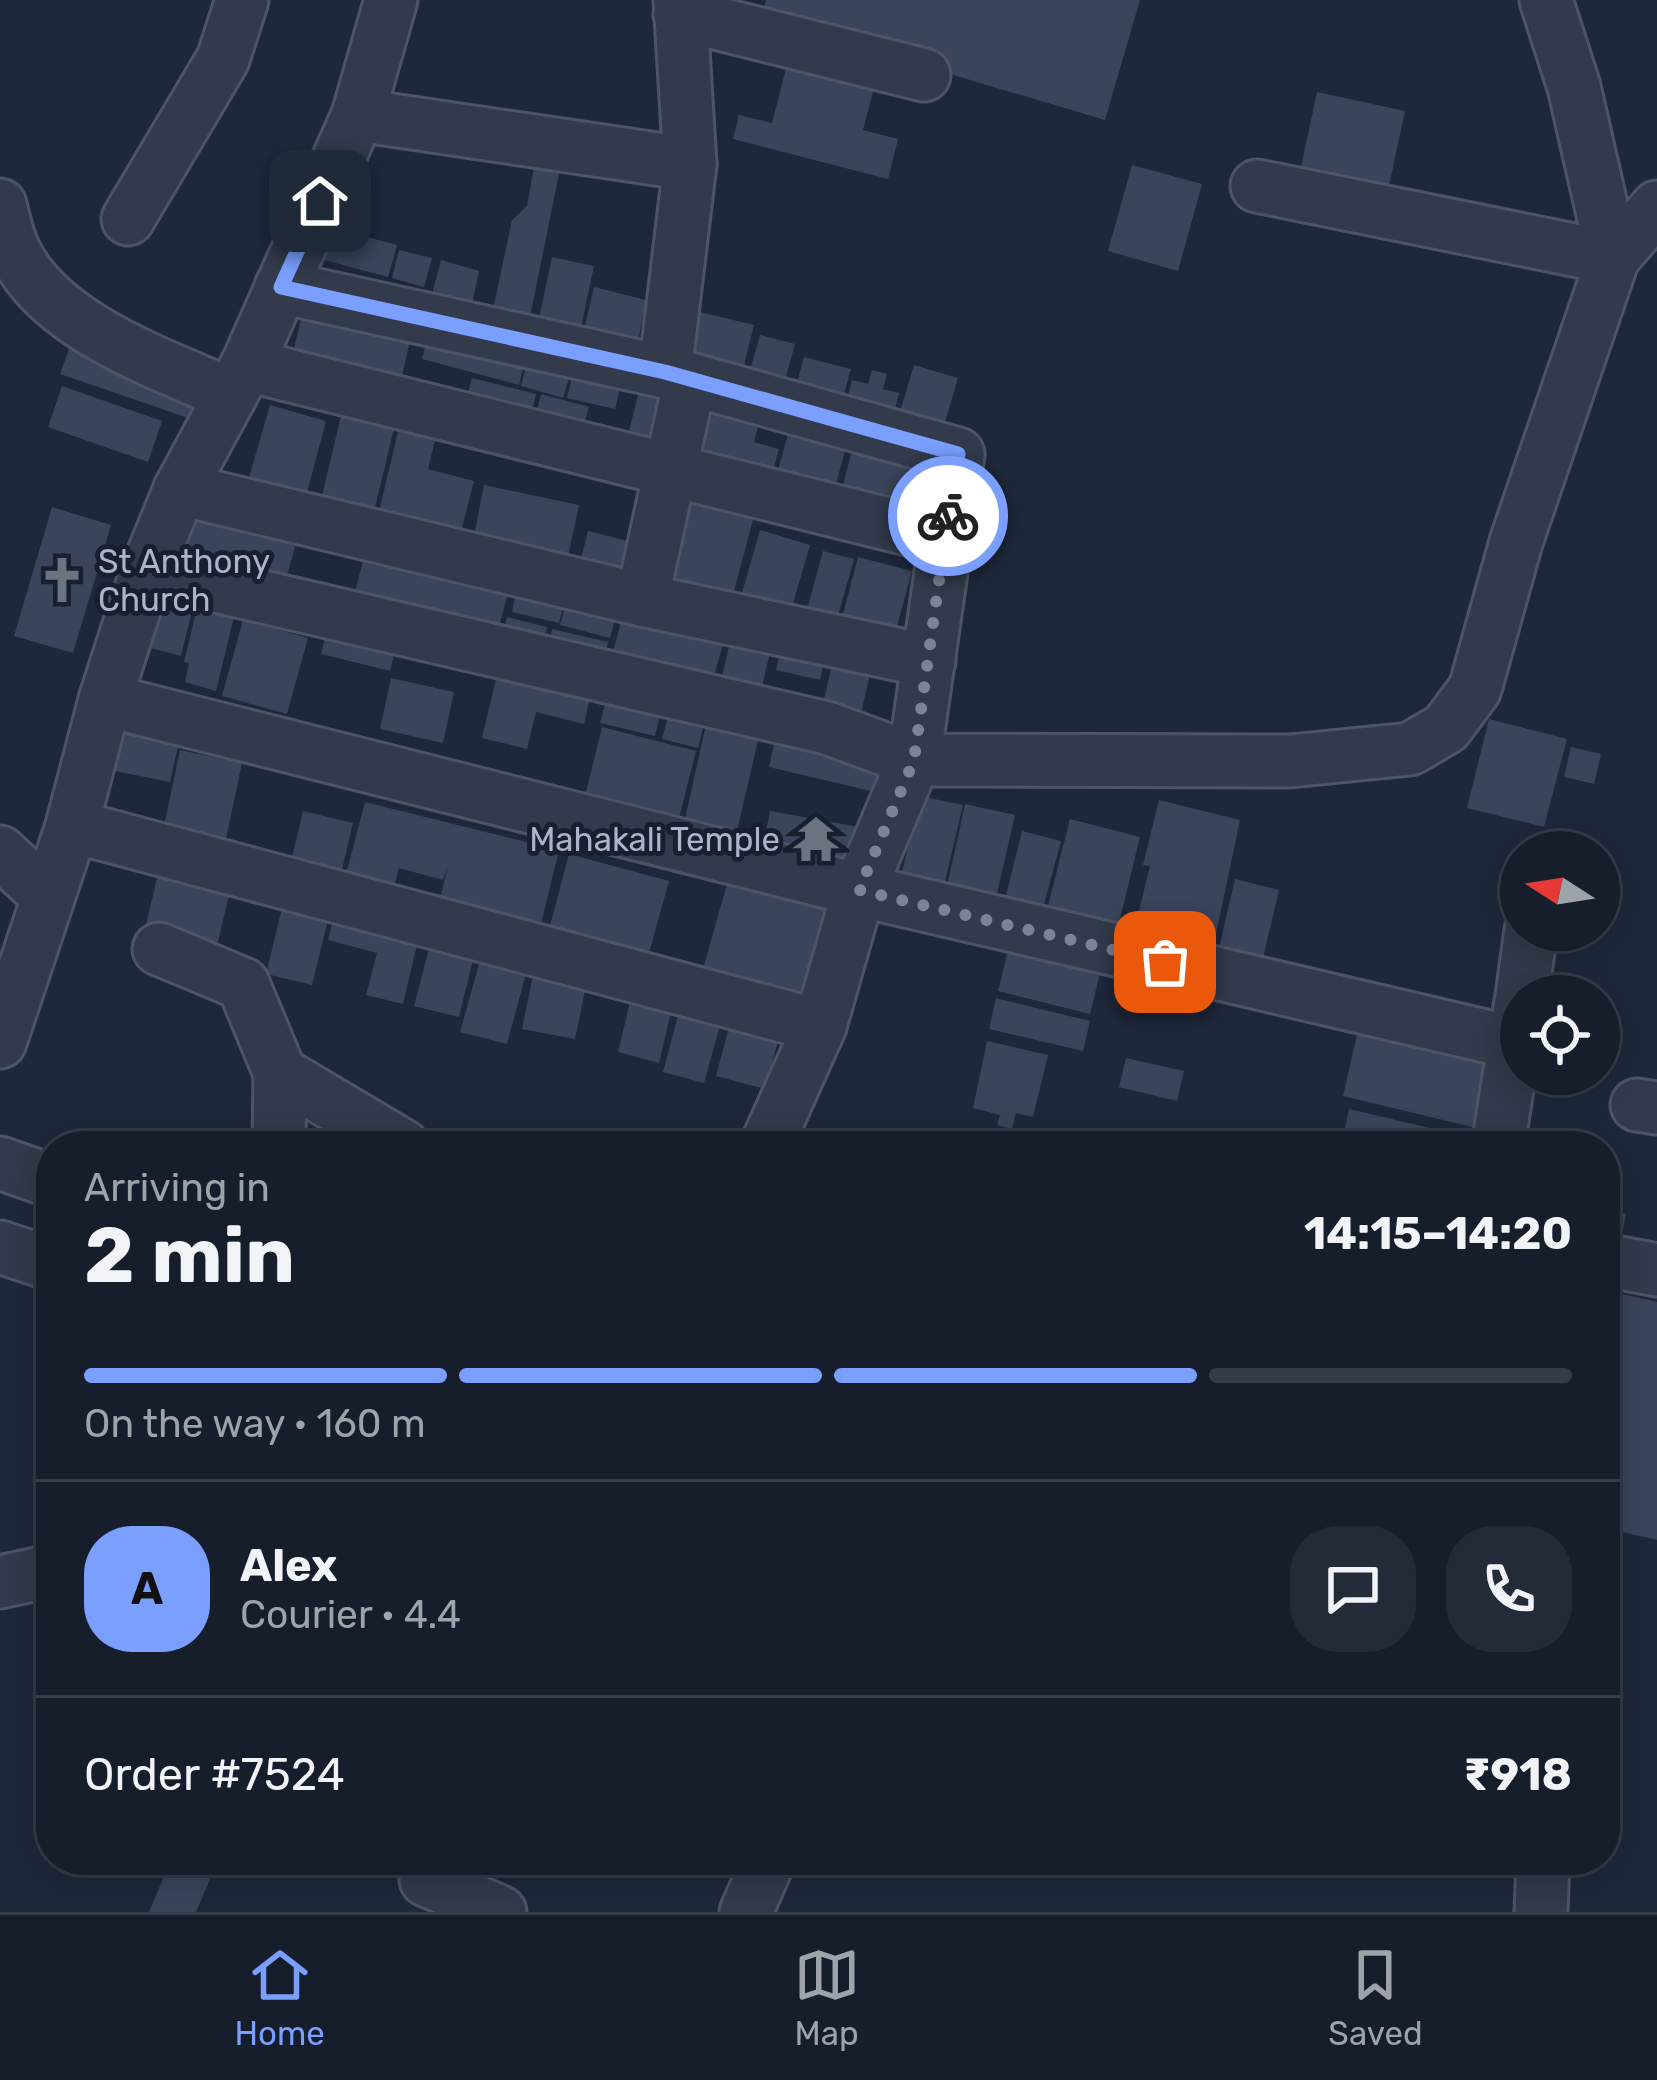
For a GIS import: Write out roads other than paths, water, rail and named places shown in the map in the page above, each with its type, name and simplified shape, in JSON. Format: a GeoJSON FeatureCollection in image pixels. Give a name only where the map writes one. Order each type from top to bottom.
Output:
{"type":"FeatureCollection","features":[{"type":"Feature","properties":{"kind":"street"},"geometry":{"type":"LineString","coordinates":[[128,219],[223,59],[242,0]]}},
{"type":"Feature","properties":{"kind":"street"},"geometry":{"type":"LineString","coordinates":[[0,1041],[31,898],[72,826],[105,700],[147,570],[180,489],[239,380],[358,116],[391,0]]}},
{"type":"Feature","properties":{"kind":"street"},"geometry":{"type":"LineString","coordinates":[[1546,0],[1574,87],[1613,258]]}},
{"type":"Feature","properties":{"kind":"street"},"geometry":{"type":"LineString","coordinates":[[642,600],[668,470],[677,376],[690,164],[680,7],[924,75]]}},
{"type":"Feature","properties":{"kind":"street"},"geometry":{"type":"LineString","coordinates":[[358,116],[690,164]]}},
{"type":"Feature","properties":{"kind":"street"},"geometry":{"type":"LineString","coordinates":[[1257,186],[1613,258]]}},
{"type":"Feature","properties":{"kind":"street"},"geometry":{"type":"LineString","coordinates":[[0,206],[14,253],[55,303],[124,348],[239,380],[668,470],[944,538]]}},
{"type":"Feature","properties":{"kind":"street"},"geometry":{"type":"LineString","coordinates":[[147,570],[827,728],[914,760],[1290,761],[1410,748],[1446,728],[1475,689],[1516,542],[1613,258],[1657,208]]}},
{"type":"Feature","properties":{"kind":"street"},"geometry":{"type":"LineString","coordinates":[[281,287],[677,376],[958,454],[914,760],[859,890],[820,1026],[773,1131]]}},
{"type":"Feature","properties":{"kind":"street"},"geometry":{"type":"LineString","coordinates":[[180,489],[642,600],[929,661]]}},
{"type":"Feature","properties":{"kind":"street"},"geometry":{"type":"LineString","coordinates":[[105,700],[859,890],[1500,1009]]}},
{"type":"Feature","properties":{"kind":"street"},"geometry":{"type":"LineString","coordinates":[[72,826],[820,1026]]}},
{"type":"Feature","properties":{"kind":"street"},"geometry":{"type":"LineString","coordinates":[[0,852],[31,898]]}},
{"type":"Feature","properties":{"kind":"street"},"geometry":{"type":"LineString","coordinates":[[159,949],[243,984],[280,1073],[278,1131]]}},
{"type":"Feature","properties":{"kind":"street"},"geometry":{"type":"LineString","coordinates":[[280,1073],[378,1131]]}},
{"type":"Feature","properties":{"kind":"street"},"geometry":{"type":"LineString","coordinates":[[1500,1131],[1506,1095]]}},
{"type":"Feature","properties":{"kind":"street"},"geometry":{"type":"LineString","coordinates":[[0,1163],[36,1176]]}},
{"type":"Feature","properties":{"kind":"street"},"geometry":{"type":"LineString","coordinates":[[0,1246],[36,1259]]}},
{"type":"Feature","properties":{"kind":"street"},"geometry":{"type":"LineString","coordinates":[[1620,1263],[1657,1270]]}},
{"type":"Feature","properties":{"kind":"street"},"geometry":{"type":"LineString","coordinates":[[0,1582],[36,1574]]}},
{"type":"Feature","properties":{"kind":"street"},"geometry":{"type":"LineString","coordinates":[[746,1912],[762,1875]]}},
{"type":"Feature","properties":{"kind":"street"},"geometry":{"type":"LineString","coordinates":[[1541,1912],[1542,1875]]}},
{"type":"Feature","properties":{"kind":"street"},"geometry":{"type":"LineString","coordinates":[[424,1884],[500,1912]]}},
{"type":"Feature","properties":{"kind":"place","name":"St Anthony Church"},"geometry":{"type":"Point","coordinates":[62,580]}},
{"type":"Feature","properties":{"kind":"place","name":"Mahakali Temple"},"geometry":{"type":"Point","coordinates":[816,839]}}]}
